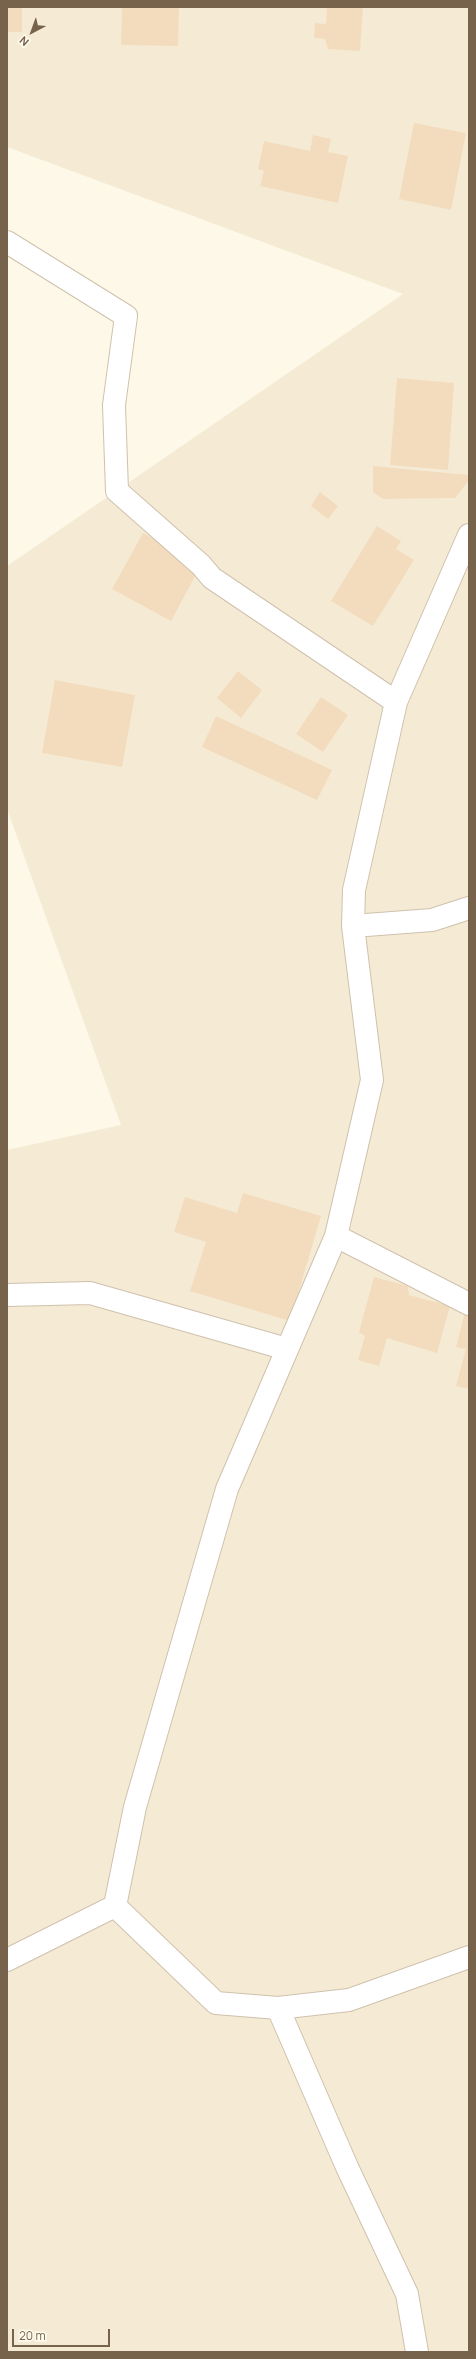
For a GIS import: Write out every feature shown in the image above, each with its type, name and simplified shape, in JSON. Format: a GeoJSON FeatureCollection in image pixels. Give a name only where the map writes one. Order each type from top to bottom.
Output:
{"type":"FeatureCollection","features":[{"type":"Feature","properties":{"kind":"street"},"geometry":{"type":"LineString","coordinates":[[7,242],[126,316],[114,405],[117,491],[201,565],[212,578],[396,702]]}},
{"type":"Feature","properties":{"kind":"street"},"geometry":{"type":"LineString","coordinates":[[116,1906],[135,1807],[227,1489],[336,1236],[372,1080],[353,926],[354,890],[396,702],[469,535]]}},
{"type":"Feature","properties":{"kind":"street"},"geometry":{"type":"LineString","coordinates":[[353,926],[432,920],[469,908]]}},
{"type":"Feature","properties":{"kind":"street"},"geometry":{"type":"LineString","coordinates":[[336,1236],[469,1304]]}},
{"type":"Feature","properties":{"kind":"street"},"geometry":{"type":"LineString","coordinates":[[7,1295],[90,1294],[287,1349]]}},
{"type":"Feature","properties":{"kind":"street"},"geometry":{"type":"LineString","coordinates":[[7,1960],[116,1906]]}},
{"type":"Feature","properties":{"kind":"street"},"geometry":{"type":"LineString","coordinates":[[116,1906],[216,2003],[278,2008],[349,2000],[469,1957]]}},
{"type":"Feature","properties":{"kind":"street"},"geometry":{"type":"LineString","coordinates":[[278,2008],[347,2168],[407,2294],[417,2352]]}},
{"type":"Feature","properties":{"kind":"shaded area"},"geometry":{"type":"Polygon","coordinates":[[[7,7],[469,7],[469,2352],[7,2352],[7,1150],[121,1125],[7,809],[7,566],[403,294],[7,147],[7,7]]]}},
{"type":"Feature","properties":{"kind":"building"},"geometry":{"type":"Polygon","coordinates":[[[7,7],[22,7],[22,32],[7,32],[7,7]]]}},
{"type":"Feature","properties":{"kind":"building"},"geometry":{"type":"Polygon","coordinates":[[[122,7],[179,7],[178,46],[121,45],[122,7]]]}},
{"type":"Feature","properties":{"kind":"building"},"geometry":{"type":"Polygon","coordinates":[[[327,7],[363,7],[360,51],[328,49],[325,39],[314,38],[315,23],[326,24],[327,7]]]}},
{"type":"Feature","properties":{"kind":"building"},"geometry":{"type":"Polygon","coordinates":[[[414,123],[466,133],[451,210],[399,199],[414,123]]]}},
{"type":"Feature","properties":{"kind":"building"},"geometry":{"type":"Polygon","coordinates":[[[313,135],[331,139],[328,152],[348,156],[338,203],[260,186],[264,171],[258,169],[264,141],[310,151],[313,135]]]}},
{"type":"Feature","properties":{"kind":"building"},"geometry":{"type":"Polygon","coordinates":[[[397,378],[454,383],[448,470],[390,465],[397,378]]]}},
{"type":"Feature","properties":{"kind":"building"},"geometry":{"type":"Polygon","coordinates":[[[373,466],[469,475],[469,480],[455,498],[383,499],[373,492],[373,466]]]}},
{"type":"Feature","properties":{"kind":"building"},"geometry":{"type":"Polygon","coordinates":[[[320,492],[338,506],[328,519],[311,506],[320,492]]]}},
{"type":"Feature","properties":{"kind":"building"},"geometry":{"type":"Polygon","coordinates":[[[377,526],[401,541],[396,549],[414,560],[373,626],[331,601],[377,526]]]}},
{"type":"Feature","properties":{"kind":"building"},"geometry":{"type":"Polygon","coordinates":[[[143,533],[201,565],[171,621],[112,589],[143,533]]]}},
{"type":"Feature","properties":{"kind":"building"},"geometry":{"type":"Polygon","coordinates":[[[238,671],[262,690],[241,718],[217,698],[238,671]]]}},
{"type":"Feature","properties":{"kind":"building"},"geometry":{"type":"Polygon","coordinates":[[[55,680],[135,695],[122,767],[42,753],[55,680]]]}},
{"type":"Feature","properties":{"kind":"building"},"geometry":{"type":"Polygon","coordinates":[[[321,697],[348,715],[323,752],[296,734],[321,697]]]}},
{"type":"Feature","properties":{"kind":"building"},"geometry":{"type":"Polygon","coordinates":[[[216,716],[332,770],[317,800],[202,747],[216,716]]]}},
{"type":"Feature","properties":{"kind":"building"},"geometry":{"type":"Polygon","coordinates":[[[243,1193],[321,1216],[290,1321],[190,1291],[206,1242],[174,1232],[185,1197],[237,1213],[243,1193]]]}},
{"type":"Feature","properties":{"kind":"building"},"geometry":{"type":"Polygon","coordinates":[[[374,1277],[408,1286],[409,1295],[450,1306],[437,1353],[387,1338],[379,1366],[358,1360],[365,1336],[359,1332],[374,1277]]]}},
{"type":"Feature","properties":{"kind":"building"},"geometry":{"type":"Polygon","coordinates":[[[465,1312],[469,1313],[469,1389],[456,1386],[466,1349],[456,1347],[465,1312]]]}}]}
